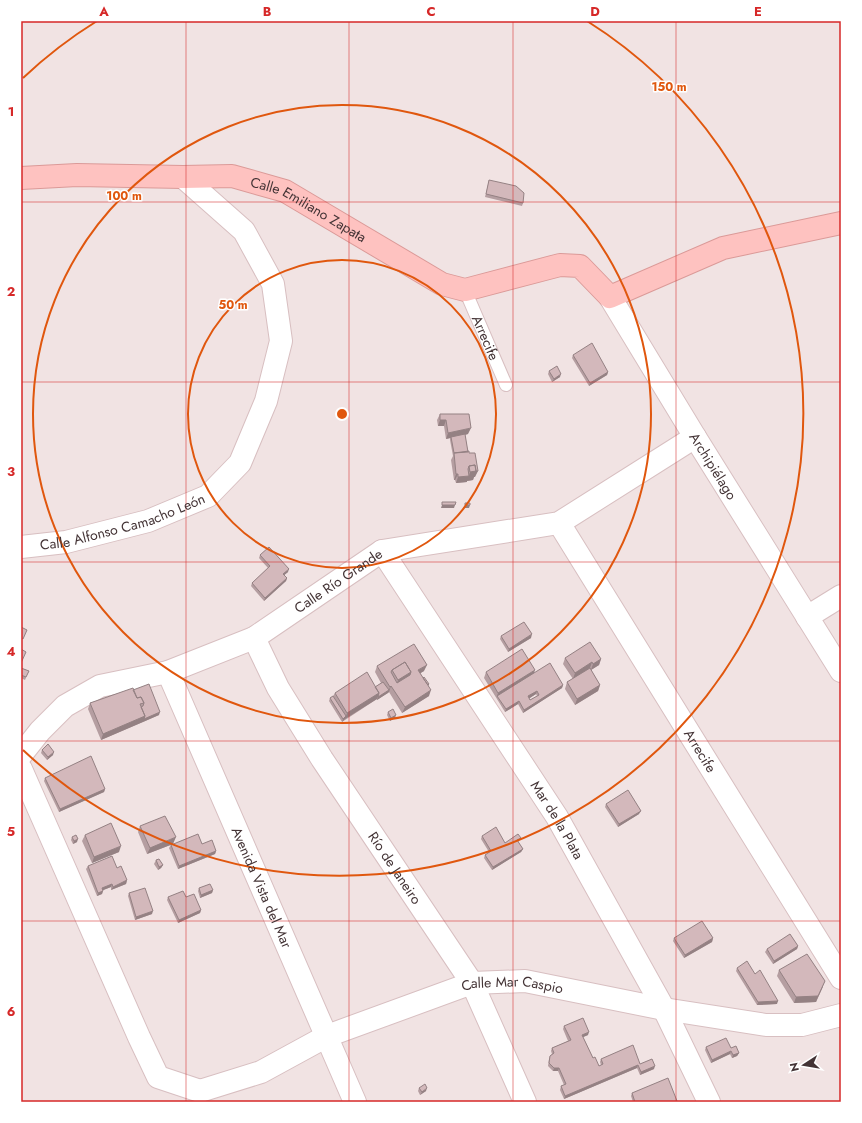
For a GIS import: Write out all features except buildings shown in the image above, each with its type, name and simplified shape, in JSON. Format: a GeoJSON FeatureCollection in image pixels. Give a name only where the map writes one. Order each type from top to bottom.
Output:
{"type":"FeatureCollection","features":[{"type":"Feature","properties":{"kind":"main road","name":"Calle Emiliano Zapata"},"geometry":{"type":"LineString","coordinates":[[21,178],[78,175],[182,177],[232,176],[285,191],[442,284],[465,290],[560,265],[580,266]]}},
{"type":"Feature","properties":{"kind":"main road"},"geometry":{"type":"LineString","coordinates":[[610,297],[723,248],[841,223]]}},
{"type":"Feature","properties":{"kind":"main road","name":"Archipiélago"},"geometry":{"type":"LineString","coordinates":[[580,266],[610,297]]}},
{"type":"Feature","properties":{"kind":"street","name":"Calle Alfonso Camacho León"},"geometry":{"type":"LineString","coordinates":[[21,547],[66,542],[148,521],[208,496],[240,463],[266,401],[281,341],[273,284],[244,231],[182,177]]}},
{"type":"Feature","properties":{"kind":"street","name":"Archipiélago"},"geometry":{"type":"LineString","coordinates":[[610,297],[695,437],[841,671]]}},
{"type":"Feature","properties":{"kind":"street","name":"Calle Río Grande"},"geometry":{"type":"LineString","coordinates":[[21,755],[40,731],[65,706],[100,686],[168,672],[254,638],[382,551],[559,524],[695,437]]}},
{"type":"Feature","properties":{"kind":"street","name":"Arrecife"},"geometry":{"type":"LineString","coordinates":[[559,524],[841,978]]}},
{"type":"Feature","properties":{"kind":"street","name":"Mar de la Plata"},"geometry":{"type":"LineString","coordinates":[[382,551],[557,818],[664,1009],[709,1102]]}},
{"type":"Feature","properties":{"kind":"street"},"geometry":{"type":"LineString","coordinates":[[807,617],[841,596]]}},
{"type":"Feature","properties":{"kind":"street","name":"Río de Janeiro"},"geometry":{"type":"LineString","coordinates":[[254,638],[278,688],[322,759],[472,983],[525,1102]]}},
{"type":"Feature","properties":{"kind":"street","name":"Avenida Vista del Mar"},"geometry":{"type":"LineString","coordinates":[[168,672],[355,1102]]}},
{"type":"Feature","properties":{"kind":"street"},"geometry":{"type":"LineString","coordinates":[[21,769],[158,1077],[200,1097]]}},
{"type":"Feature","properties":{"kind":"street","name":"Calle Mar Caspio"},"geometry":{"type":"LineString","coordinates":[[200,1097],[261,1072],[327,1036],[472,983],[525,981],[664,1009],[766,1025],[802,1025],[841,1015]]}},
{"type":"Feature","properties":{"kind":"lane","name":"Arrecife"},"geometry":{"type":"LineString","coordinates":[[465,290],[506,385]]}}]}
